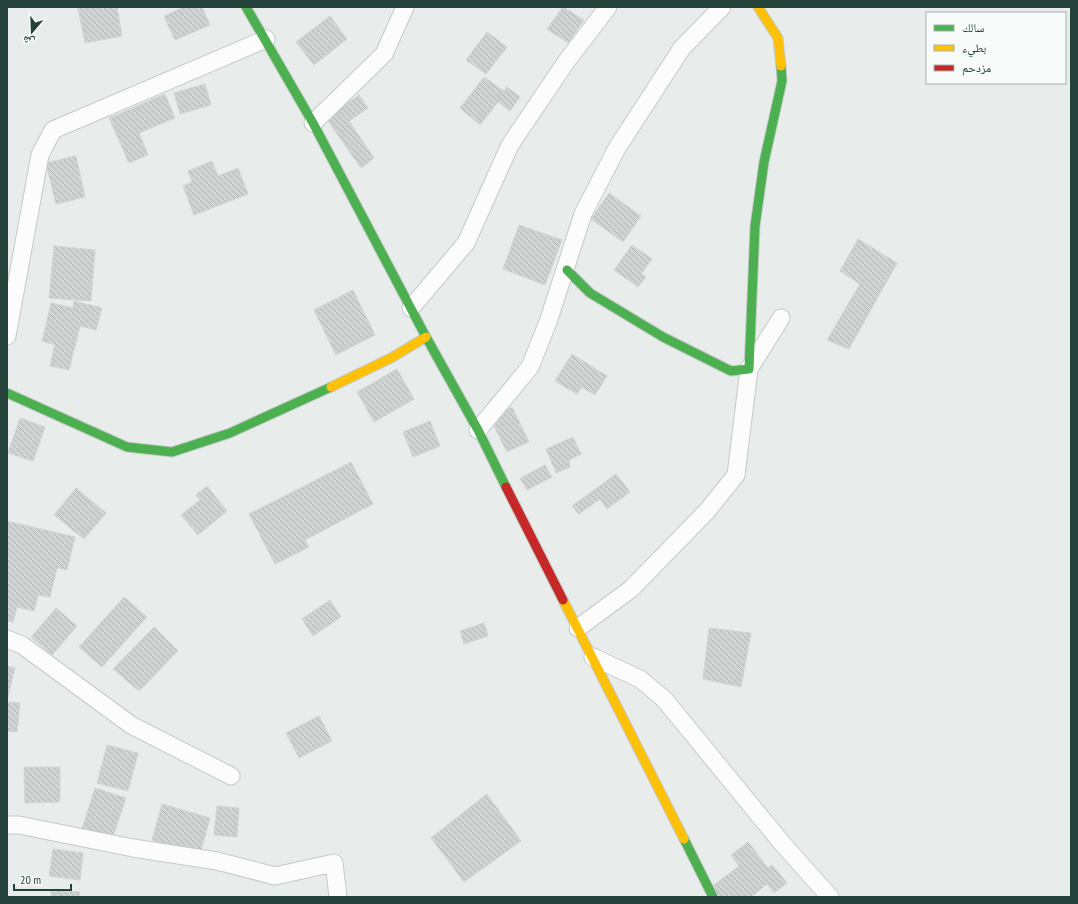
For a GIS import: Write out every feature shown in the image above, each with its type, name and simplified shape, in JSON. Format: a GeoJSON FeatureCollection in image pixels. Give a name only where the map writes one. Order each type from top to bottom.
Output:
{"type":"FeatureCollection","features":[{"type":"Feature","properties":{"kind":"street"},"geometry":{"type":"LineString","coordinates":[[246,7],[266,39],[313,123],[426,337],[478,430],[713,897]]}},
{"type":"Feature","properties":{"kind":"street"},"geometry":{"type":"LineString","coordinates":[[313,123],[384,54],[405,7]]}},
{"type":"Feature","properties":{"kind":"street"},"geometry":{"type":"LineString","coordinates":[[411,308],[466,243],[510,145],[566,62],[608,7]]}},
{"type":"Feature","properties":{"kind":"street"},"geometry":{"type":"LineString","coordinates":[[478,430],[530,367],[548,322],[584,214],[617,148],[682,48],[722,7]]}},
{"type":"Feature","properties":{"kind":"street"},"geometry":{"type":"LineString","coordinates":[[578,628],[631,589],[707,511],[736,475],[749,369],[755,226],[764,162],[782,81],[778,38],[758,7]]}},
{"type":"Feature","properties":{"kind":"street"},"geometry":{"type":"LineString","coordinates":[[7,336],[13,269],[40,155],[53,130],[266,39]]}},
{"type":"Feature","properties":{"kind":"street"},"geometry":{"type":"LineString","coordinates":[[566,270],[590,293],[663,337],[731,371],[749,369]]}},
{"type":"Feature","properties":{"kind":"street"},"geometry":{"type":"LineString","coordinates":[[749,369],[781,318]]}},
{"type":"Feature","properties":{"kind":"street"},"geometry":{"type":"LineString","coordinates":[[7,393],[39,406],[127,447],[172,452],[230,433],[391,358],[426,337]]}},
{"type":"Feature","properties":{"kind":"street"},"geometry":{"type":"LineString","coordinates":[[7,638],[22,645],[131,725],[231,776]]}},
{"type":"Feature","properties":{"kind":"street"},"geometry":{"type":"LineString","coordinates":[[593,657],[640,679],[664,700],[781,842],[830,897]]}},
{"type":"Feature","properties":{"kind":"street"},"geometry":{"type":"LineString","coordinates":[[7,825],[19,825],[133,848],[217,861],[275,876],[334,862],[338,897]]}},
{"type":"Feature","properties":{"kind":"building"},"geometry":{"type":"Polygon","coordinates":[[[117,7],[122,36],[85,43],[78,8],[117,7]]]}},
{"type":"Feature","properties":{"kind":"building"},"geometry":{"type":"Polygon","coordinates":[[[184,7],[202,7],[210,25],[175,40],[164,16],[184,7]]]}},
{"type":"Feature","properties":{"kind":"building"},"geometry":{"type":"Polygon","coordinates":[[[563,7],[584,20],[568,43],[547,29],[563,7]]]}},
{"type":"Feature","properties":{"kind":"building"},"geometry":{"type":"Polygon","coordinates":[[[330,16],[347,39],[314,65],[296,42],[330,16]]]}},
{"type":"Feature","properties":{"kind":"building"},"geometry":{"type":"Polygon","coordinates":[[[487,32],[507,47],[486,74],[466,60],[487,32]]]}},
{"type":"Feature","properties":{"kind":"building"},"geometry":{"type":"Polygon","coordinates":[[[484,77],[504,91],[507,87],[520,97],[510,111],[498,102],[480,125],[460,108],[484,77]]]}},
{"type":"Feature","properties":{"kind":"building"},"geometry":{"type":"Polygon","coordinates":[[[205,84],[211,105],[180,114],[174,93],[205,84]]]}},
{"type":"Feature","properties":{"kind":"building"},"geometry":{"type":"Polygon","coordinates":[[[165,94],[175,118],[139,133],[148,155],[129,163],[109,118],[165,94]]]}},
{"type":"Feature","properties":{"kind":"building"},"geometry":{"type":"Polygon","coordinates":[[[359,95],[368,108],[349,121],[374,158],[361,168],[326,118],[359,95]]]}},
{"type":"Feature","properties":{"kind":"building"},"geometry":{"type":"Polygon","coordinates":[[[76,156],[85,197],[56,204],[46,163],[76,156]]]}},
{"type":"Feature","properties":{"kind":"building"},"geometry":{"type":"Polygon","coordinates":[[[212,161],[218,176],[238,168],[248,194],[194,215],[183,186],[192,182],[188,171],[212,161]]]}},
{"type":"Feature","properties":{"kind":"building"},"geometry":{"type":"Polygon","coordinates":[[[609,193],[641,216],[623,242],[591,219],[609,193]]]}},
{"type":"Feature","properties":{"kind":"building"},"geometry":{"type":"Polygon","coordinates":[[[519,225],[562,240],[545,285],[503,269],[519,225]]]}},
{"type":"Feature","properties":{"kind":"building"},"geometry":{"type":"Polygon","coordinates":[[[858,239],[897,263],[849,349],[827,340],[860,284],[840,271],[858,239]]]}},
{"type":"Feature","properties":{"kind":"building"},"geometry":{"type":"Polygon","coordinates":[[[632,245],[652,259],[641,274],[646,277],[638,287],[614,270],[632,245]]]}},
{"type":"Feature","properties":{"kind":"building"},"geometry":{"type":"Polygon","coordinates":[[[54,246],[95,250],[91,301],[49,298],[54,246]]]}},
{"type":"Feature","properties":{"kind":"building"},"geometry":{"type":"Polygon","coordinates":[[[353,290],[375,335],[336,355],[314,310],[353,290]]]}},
{"type":"Feature","properties":{"kind":"building"},"geometry":{"type":"Polygon","coordinates":[[[74,301],[102,308],[96,330],[80,326],[69,370],[50,366],[55,345],[42,341],[51,303],[73,308],[74,301]]]}},
{"type":"Feature","properties":{"kind":"building"},"geometry":{"type":"Polygon","coordinates":[[[572,354],[607,376],[595,395],[582,387],[577,394],[555,381],[572,354]]]}},
{"type":"Feature","properties":{"kind":"building"},"geometry":{"type":"Polygon","coordinates":[[[397,369],[414,399],[374,422],[357,392],[397,369]]]}},
{"type":"Feature","properties":{"kind":"building"},"geometry":{"type":"Polygon","coordinates":[[[512,407],[529,442],[507,452],[490,418],[512,407]]]}},
{"type":"Feature","properties":{"kind":"building"},"geometry":{"type":"Polygon","coordinates":[[[20,418],[45,427],[33,461],[8,453],[20,418]]]}},
{"type":"Feature","properties":{"kind":"building"},"geometry":{"type":"Polygon","coordinates":[[[430,421],[440,446],[413,457],[403,432],[430,421]]]}},
{"type":"Feature","properties":{"kind":"building"},"geometry":{"type":"Polygon","coordinates":[[[573,437],[581,454],[569,460],[570,467],[556,473],[546,449],[573,437]]]}},
{"type":"Feature","properties":{"kind":"building"},"geometry":{"type":"Polygon","coordinates":[[[351,462],[373,504],[305,540],[309,547],[275,564],[249,514],[351,462]]]}},
{"type":"Feature","properties":{"kind":"building"},"geometry":{"type":"Polygon","coordinates":[[[545,465],[552,477],[527,490],[520,478],[545,465]]]}},
{"type":"Feature","properties":{"kind":"building"},"geometry":{"type":"Polygon","coordinates":[[[616,474],[630,492],[607,509],[600,499],[579,514],[572,506],[616,474]]]}},
{"type":"Feature","properties":{"kind":"building"},"geometry":{"type":"Polygon","coordinates":[[[207,486],[227,511],[198,535],[181,515],[200,500],[196,495],[207,486]]]}},
{"type":"Feature","properties":{"kind":"building"},"geometry":{"type":"Polygon","coordinates":[[[76,488],[106,513],[84,539],[54,515],[76,488]]]}},
{"type":"Feature","properties":{"kind":"building"},"geometry":{"type":"Polygon","coordinates":[[[7,521],[75,537],[67,570],[57,568],[50,597],[38,595],[34,611],[17,607],[13,622],[7,621],[7,521]]]}},
{"type":"Feature","properties":{"kind":"building"},"geometry":{"type":"Polygon","coordinates":[[[124,597],[147,617],[102,667],[79,647],[124,597]]]}},
{"type":"Feature","properties":{"kind":"building"},"geometry":{"type":"Polygon","coordinates":[[[330,600],[341,617],[313,636],[302,619],[330,600]]]}},
{"type":"Feature","properties":{"kind":"building"},"geometry":{"type":"Polygon","coordinates":[[[56,608],[77,626],[52,655],[31,637],[56,608]]]}},
{"type":"Feature","properties":{"kind":"building"},"geometry":{"type":"Polygon","coordinates":[[[484,623],[488,636],[464,644],[460,631],[484,623]]]}},
{"type":"Feature","properties":{"kind":"building"},"geometry":{"type":"Polygon","coordinates":[[[154,627],[178,651],[139,691],[113,669],[154,627]]]}},
{"type":"Feature","properties":{"kind":"building"},"geometry":{"type":"Polygon","coordinates":[[[709,628],[751,633],[741,687],[703,679],[709,628]]]}},
{"type":"Feature","properties":{"kind":"building"},"geometry":{"type":"Polygon","coordinates":[[[7,666],[15,668],[8,697],[7,697],[7,666]]]}},
{"type":"Feature","properties":{"kind":"building"},"geometry":{"type":"Polygon","coordinates":[[[7,702],[20,703],[17,732],[7,731],[7,702]]]}},
{"type":"Feature","properties":{"kind":"building"},"geometry":{"type":"Polygon","coordinates":[[[319,716],[332,741],[299,758],[286,733],[319,716]]]}},
{"type":"Feature","properties":{"kind":"building"},"geometry":{"type":"Polygon","coordinates":[[[107,745],[138,753],[128,791],[97,783],[107,745]]]}},
{"type":"Feature","properties":{"kind":"building"},"geometry":{"type":"Polygon","coordinates":[[[24,767],[60,767],[60,802],[25,803],[24,767]]]}},
{"type":"Feature","properties":{"kind":"building"},"geometry":{"type":"Polygon","coordinates":[[[95,788],[126,798],[112,839],[82,829],[95,788]]]}},
{"type":"Feature","properties":{"kind":"building"},"geometry":{"type":"Polygon","coordinates":[[[487,794],[521,841],[464,882],[431,838],[487,794]]]}},
{"type":"Feature","properties":{"kind":"building"},"geometry":{"type":"Polygon","coordinates":[[[162,804],[210,818],[200,854],[152,840],[162,804]]]}},
{"type":"Feature","properties":{"kind":"building"},"geometry":{"type":"Polygon","coordinates":[[[217,806],[239,808],[237,837],[214,835],[217,806]]]}},
{"type":"Feature","properties":{"kind":"building"},"geometry":{"type":"Polygon","coordinates":[[[748,842],[768,868],[772,865],[787,883],[774,893],[767,884],[751,897],[717,897],[710,888],[739,866],[731,855],[748,842]]]}},
{"type":"Feature","properties":{"kind":"building"},"geometry":{"type":"Polygon","coordinates":[[[53,849],[83,853],[80,880],[49,876],[53,849]]]}},
{"type":"Feature","properties":{"kind":"building"},"geometry":{"type":"Polygon","coordinates":[[[51,890],[80,892],[79,897],[51,897],[51,890]]]}},
{"type":"Feature","properties":{"kind":"traffic: fast"},"geometry":{"type":"LineString","coordinates":[[246,7],[313,123],[426,337],[478,430],[506,487]]}},
{"type":"Feature","properties":{"kind":"traffic: fast"},"geometry":{"type":"LineString","coordinates":[[567,270],[590,293],[663,337],[731,371],[749,369],[755,226],[764,162],[782,81],[781,66]]}},
{"type":"Feature","properties":{"kind":"traffic: fast"},"geometry":{"type":"LineString","coordinates":[[7,393],[127,447],[172,452],[230,433],[331,387]]}},
{"type":"Feature","properties":{"kind":"traffic: fast"},"geometry":{"type":"LineString","coordinates":[[684,839],[713,897]]}},
{"type":"Feature","properties":{"kind":"traffic: slow"},"geometry":{"type":"LineString","coordinates":[[758,7],[778,38],[781,66]]}},
{"type":"Feature","properties":{"kind":"traffic: slow"},"geometry":{"type":"LineString","coordinates":[[331,387],[391,358],[426,337]]}},
{"type":"Feature","properties":{"kind":"traffic: slow"},"geometry":{"type":"LineString","coordinates":[[563,600],[684,839]]}},
{"type":"Feature","properties":{"kind":"traffic: jam"},"geometry":{"type":"LineString","coordinates":[[506,487],[563,600]]}}]}
